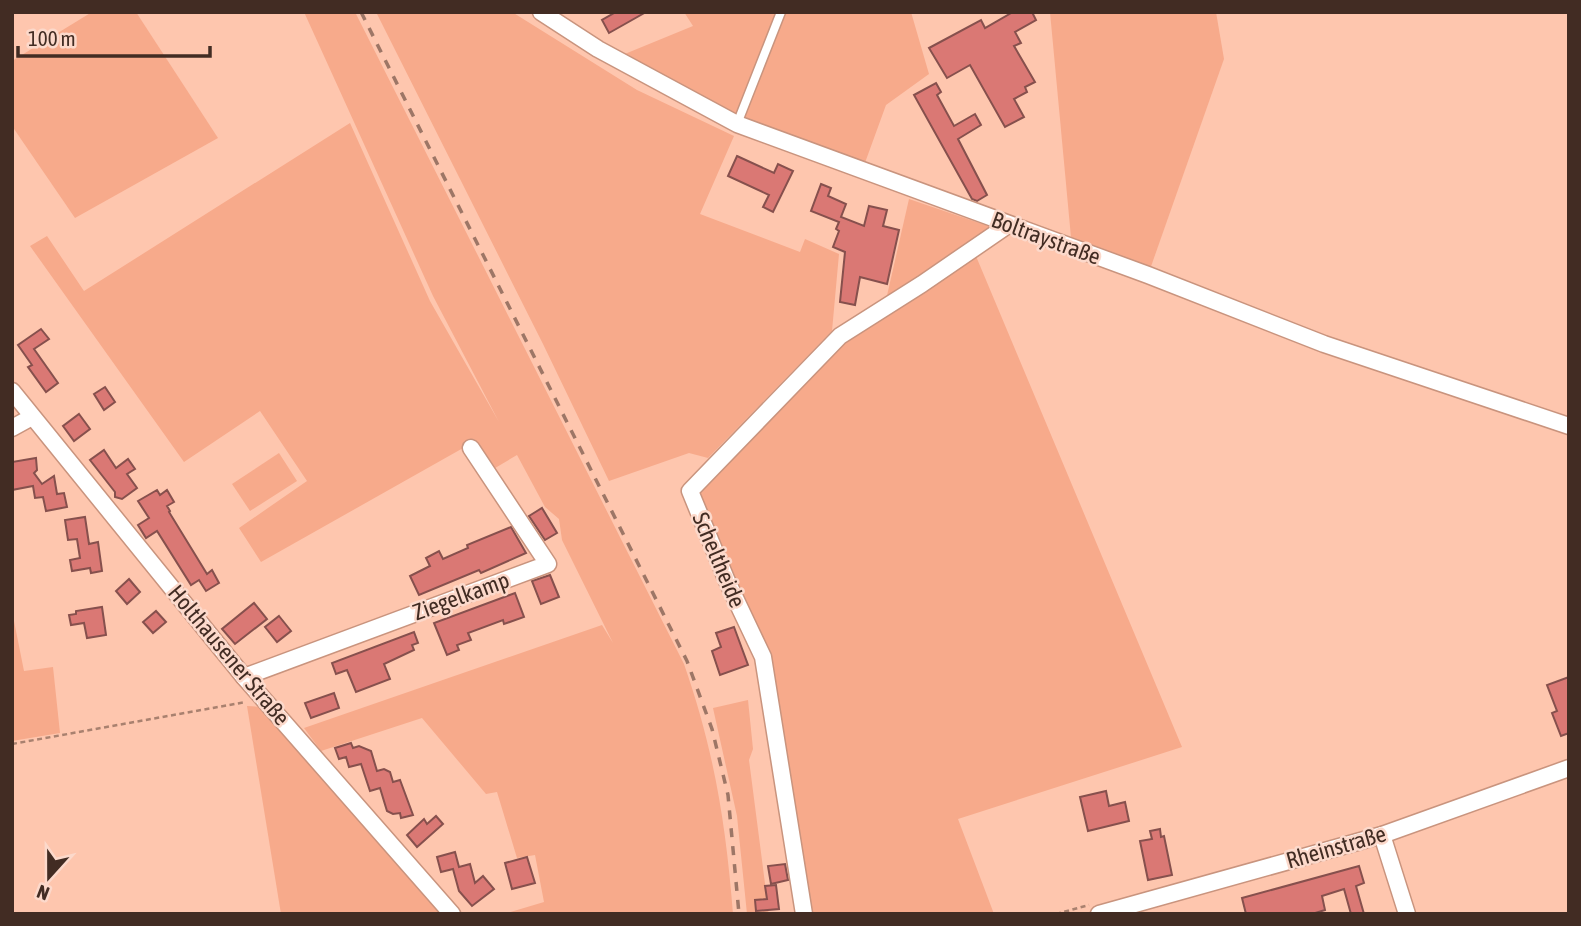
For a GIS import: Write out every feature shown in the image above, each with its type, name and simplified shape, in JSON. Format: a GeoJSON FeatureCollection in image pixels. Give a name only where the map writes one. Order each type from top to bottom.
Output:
{"type":"FeatureCollection","features":[{"type":"Feature","properties":{"kind":"street","name":"Boltraystraße"},"geometry":{"type":"LineString","coordinates":[[541,12],[598,49],[737,124],[1147,275],[1324,344],[1569,426]]}},
{"type":"Feature","properties":{"kind":"street","name":"Scheltheide"},"geometry":{"type":"LineString","coordinates":[[804,914],[763,657],[727,581],[690,491],[841,336],[1008,225]]}},
{"type":"Feature","properties":{"kind":"street","name":"Holthausener Straße"},"geometry":{"type":"LineString","coordinates":[[12,391],[244,677],[452,914]]}},
{"type":"Feature","properties":{"kind":"street"},"geometry":{"type":"LineString","coordinates":[[12,428],[32,417]]}},
{"type":"Feature","properties":{"kind":"street","name":"Ziegelkamp"},"geometry":{"type":"LineString","coordinates":[[244,677],[548,564],[471,448]]}},
{"type":"Feature","properties":{"kind":"street","name":"Rheinstraße"},"geometry":{"type":"LineString","coordinates":[[1098,914],[1382,835],[1569,768]]}},
{"type":"Feature","properties":{"kind":"street"},"geometry":{"type":"LineString","coordinates":[[1382,835],[1407,914]]}},
{"type":"Feature","properties":{"kind":"lane"},"geometry":{"type":"LineString","coordinates":[[737,124],[781,12]]}},
{"type":"Feature","properties":{"kind":"path"},"geometry":{"type":"LineString","coordinates":[[12,744],[262,697]]}},
{"type":"Feature","properties":{"kind":"shaded area"},"geometry":{"type":"Polygon","coordinates":[[[92,12],[136,12],[218,138],[75,218],[12,126],[12,61],[92,12]]]}},
{"type":"Feature","properties":{"kind":"shaded area"},"geometry":{"type":"Polygon","coordinates":[[[304,12],[355,12],[684,664],[711,757],[727,849],[733,914],[504,914],[544,902],[535,855],[517,858],[497,792],[486,794],[422,718],[321,751],[304,728],[602,625],[613,643],[562,540],[559,519],[545,507],[517,455],[490,471],[472,443],[261,562],[239,528],[307,481],[260,411],[184,462],[30,246],[47,236],[84,291],[350,123],[430,301],[499,422],[433,296],[304,12]]]}},
{"type":"Feature","properties":{"kind":"shaded area"},"geometry":{"type":"Polygon","coordinates":[[[376,12],[512,12],[637,90],[734,136],[700,214],[800,252],[805,239],[839,254],[832,331],[708,458],[689,453],[609,481],[376,12]]]}},
{"type":"Feature","properties":{"kind":"shaded area"},"geometry":{"type":"Polygon","coordinates":[[[684,12],[911,12],[929,74],[886,105],[862,171],[737,124],[615,58],[693,26],[684,12]]]}},
{"type":"Feature","properties":{"kind":"shaded area"},"geometry":{"type":"Polygon","coordinates":[[[1050,12],[1216,12],[1224,59],[1148,275],[1072,248],[1050,12]]]}},
{"type":"Feature","properties":{"kind":"shaded area"},"geometry":{"type":"Polygon","coordinates":[[[909,199],[991,227],[886,300],[909,199]]]}},
{"type":"Feature","properties":{"kind":"shaded area"},"geometry":{"type":"Polygon","coordinates":[[[973,249],[1182,747],[958,819],[994,914],[803,914],[763,657],[690,491],[840,336],[973,249]]]}},
{"type":"Feature","properties":{"kind":"shaded area"},"geometry":{"type":"Polygon","coordinates":[[[279,453],[297,481],[250,511],[232,484],[279,453]]]}},
{"type":"Feature","properties":{"kind":"shaded area"},"geometry":{"type":"Polygon","coordinates":[[[12,611],[24,671],[53,667],[60,733],[12,741],[12,611]]]}},
{"type":"Feature","properties":{"kind":"shaded area"},"geometry":{"type":"Polygon","coordinates":[[[748,700],[753,749],[749,760],[767,899],[755,901],[756,911],[768,910],[769,914],[747,914],[737,816],[713,708],[748,700]]]}},
{"type":"Feature","properties":{"kind":"shaded area"},"geometry":{"type":"Polygon","coordinates":[[[247,706],[264,707],[442,914],[281,914],[247,706]]]}},
{"type":"Feature","properties":{"kind":"building"},"geometry":{"type":"Polygon","coordinates":[[[616,12],[646,12],[609,33],[602,20],[616,12]]]}},
{"type":"Feature","properties":{"kind":"building"},"geometry":{"type":"Polygon","coordinates":[[[1013,12],[1032,12],[1036,20],[1015,32],[1021,43],[1014,46],[1035,82],[1025,87],[1027,92],[1014,99],[1024,117],[1005,127],[970,65],[947,78],[929,48],[981,20],[985,28],[1013,12]]]}},
{"type":"Feature","properties":{"kind":"building"},"geometry":{"type":"Polygon","coordinates":[[[936,83],[941,92],[937,95],[954,126],[975,114],[981,125],[958,139],[987,195],[977,201],[972,199],[914,95],[936,83]]]}},
{"type":"Feature","properties":{"kind":"building"},"geometry":{"type":"Polygon","coordinates":[[[737,156],[774,173],[778,164],[793,171],[773,212],[763,207],[769,195],[728,176],[737,156]]]}},
{"type":"Feature","properties":{"kind":"building"},"geometry":{"type":"Polygon","coordinates":[[[821,184],[831,188],[828,196],[846,204],[841,217],[864,226],[869,206],[887,210],[883,226],[899,230],[887,284],[860,277],[855,305],[840,302],[845,252],[833,247],[839,231],[836,229],[839,222],[811,211],[821,184]]]}},
{"type":"Feature","properties":{"kind":"building"},"geometry":{"type":"Polygon","coordinates":[[[41,329],[49,339],[34,349],[58,383],[46,392],[28,367],[32,365],[18,345],[41,329]]]}},
{"type":"Feature","properties":{"kind":"building"},"geometry":{"type":"Polygon","coordinates":[[[105,387],[115,402],[104,410],[94,394],[105,387]]]}},
{"type":"Feature","properties":{"kind":"building"},"geometry":{"type":"Polygon","coordinates":[[[79,414],[90,429],[74,441],[63,426],[79,414]]]}},
{"type":"Feature","properties":{"kind":"building"},"geometry":{"type":"Polygon","coordinates":[[[104,450],[116,468],[128,459],[135,469],[127,474],[137,488],[122,499],[115,497],[115,492],[90,460],[104,450]]]}},
{"type":"Feature","properties":{"kind":"building"},"geometry":{"type":"Polygon","coordinates":[[[36,458],[37,470],[34,473],[42,484],[54,476],[57,494],[64,493],[67,507],[46,511],[43,497],[35,498],[33,486],[12,490],[12,462],[36,458]]]}},
{"type":"Feature","properties":{"kind":"building"},"geometry":{"type":"Polygon","coordinates":[[[157,490],[160,495],[167,490],[174,502],[167,506],[169,512],[207,574],[212,570],[219,583],[206,591],[199,580],[191,585],[157,531],[146,538],[138,525],[149,518],[138,501],[157,490]]]}},
{"type":"Feature","properties":{"kind":"building"},"geometry":{"type":"Polygon","coordinates":[[[542,508],[557,533],[545,540],[529,516],[542,508]]]}},
{"type":"Feature","properties":{"kind":"building"},"geometry":{"type":"Polygon","coordinates":[[[85,517],[89,544],[98,542],[102,571],[91,573],[90,568],[72,571],[70,560],[80,558],[77,539],[68,540],[65,520],[85,517]]]}},
{"type":"Feature","properties":{"kind":"building"},"geometry":{"type":"Polygon","coordinates":[[[511,527],[526,553],[481,573],[479,570],[419,595],[410,576],[430,566],[426,558],[439,551],[443,559],[468,548],[467,545],[511,527]]]}},
{"type":"Feature","properties":{"kind":"building"},"geometry":{"type":"Polygon","coordinates":[[[550,575],[559,597],[541,604],[532,581],[550,575]]]}},
{"type":"Feature","properties":{"kind":"building"},"geometry":{"type":"Polygon","coordinates":[[[129,579],[140,592],[127,604],[116,591],[129,579]]]}},
{"type":"Feature","properties":{"kind":"building"},"geometry":{"type":"Polygon","coordinates":[[[515,593],[524,617],[504,624],[503,620],[468,633],[471,640],[457,645],[459,650],[447,655],[434,623],[515,593]]]}},
{"type":"Feature","properties":{"kind":"building"},"geometry":{"type":"Polygon","coordinates":[[[254,603],[267,619],[235,644],[222,629],[254,603]]]}},
{"type":"Feature","properties":{"kind":"building"},"geometry":{"type":"Polygon","coordinates":[[[102,607],[106,635],[87,638],[84,623],[71,625],[69,615],[76,614],[76,611],[102,607]]]}},
{"type":"Feature","properties":{"kind":"building"},"geometry":{"type":"Polygon","coordinates":[[[156,611],[166,622],[153,633],[143,622],[156,611]]]}},
{"type":"Feature","properties":{"kind":"building"},"geometry":{"type":"Polygon","coordinates":[[[279,616],[291,631],[277,642],[265,627],[279,616]]]}},
{"type":"Feature","properties":{"kind":"building"},"geometry":{"type":"Polygon","coordinates":[[[734,627],[748,665],[720,675],[712,651],[721,647],[716,633],[734,627]]]}},
{"type":"Feature","properties":{"kind":"building"},"geometry":{"type":"Polygon","coordinates":[[[414,632],[418,643],[412,645],[414,650],[384,664],[390,679],[356,692],[347,670],[336,674],[332,663],[414,632]]]}},
{"type":"Feature","properties":{"kind":"building"},"geometry":{"type":"Polygon","coordinates":[[[1569,677],[1569,733],[1561,736],[1552,713],[1557,711],[1547,685],[1569,677]]]}},
{"type":"Feature","properties":{"kind":"building"},"geometry":{"type":"Polygon","coordinates":[[[334,693],[339,708],[311,718],[305,703],[334,693]]]}},
{"type":"Feature","properties":{"kind":"building"},"geometry":{"type":"Polygon","coordinates":[[[351,743],[353,748],[359,746],[371,751],[377,771],[384,769],[390,772],[393,782],[400,780],[413,815],[401,818],[400,813],[387,811],[380,788],[370,791],[361,764],[349,767],[346,757],[339,759],[335,748],[351,743]]]}},
{"type":"Feature","properties":{"kind":"building"},"geometry":{"type":"Polygon","coordinates":[[[1106,791],[1109,806],[1125,802],[1129,821],[1088,831],[1080,797],[1106,791]]]}},
{"type":"Feature","properties":{"kind":"building"},"geometry":{"type":"Polygon","coordinates":[[[436,816],[443,824],[417,847],[407,835],[424,819],[427,824],[436,816]]]}},
{"type":"Feature","properties":{"kind":"building"},"geometry":{"type":"Polygon","coordinates":[[[1160,829],[1161,837],[1164,836],[1172,875],[1148,880],[1140,841],[1152,839],[1150,831],[1160,829]]]}},
{"type":"Feature","properties":{"kind":"building"},"geometry":{"type":"Polygon","coordinates":[[[455,852],[459,867],[470,864],[475,883],[483,876],[494,889],[472,906],[459,891],[453,869],[441,872],[437,857],[455,852]]]}},
{"type":"Feature","properties":{"kind":"building"},"geometry":{"type":"Polygon","coordinates":[[[527,857],[535,883],[512,889],[505,863],[527,857]]]}},
{"type":"Feature","properties":{"kind":"building"},"geometry":{"type":"Polygon","coordinates":[[[785,864],[788,880],[771,884],[768,866],[785,864]]]}},
{"type":"Feature","properties":{"kind":"building"},"geometry":{"type":"Polygon","coordinates":[[[1359,866],[1364,883],[1356,886],[1364,914],[1351,914],[1344,889],[1322,896],[1325,910],[1312,914],[1246,914],[1242,898],[1359,866]]]}},
{"type":"Feature","properties":{"kind":"building"},"geometry":{"type":"Polygon","coordinates":[[[776,885],[779,909],[756,911],[755,900],[767,899],[765,886],[776,885]]]}},
{"type":"Feature","properties":{"kind":"railway"},"geometry":{"type":"LineString","coordinates":[[361,12],[687,661],[712,729],[728,795],[739,914]]}}]}
